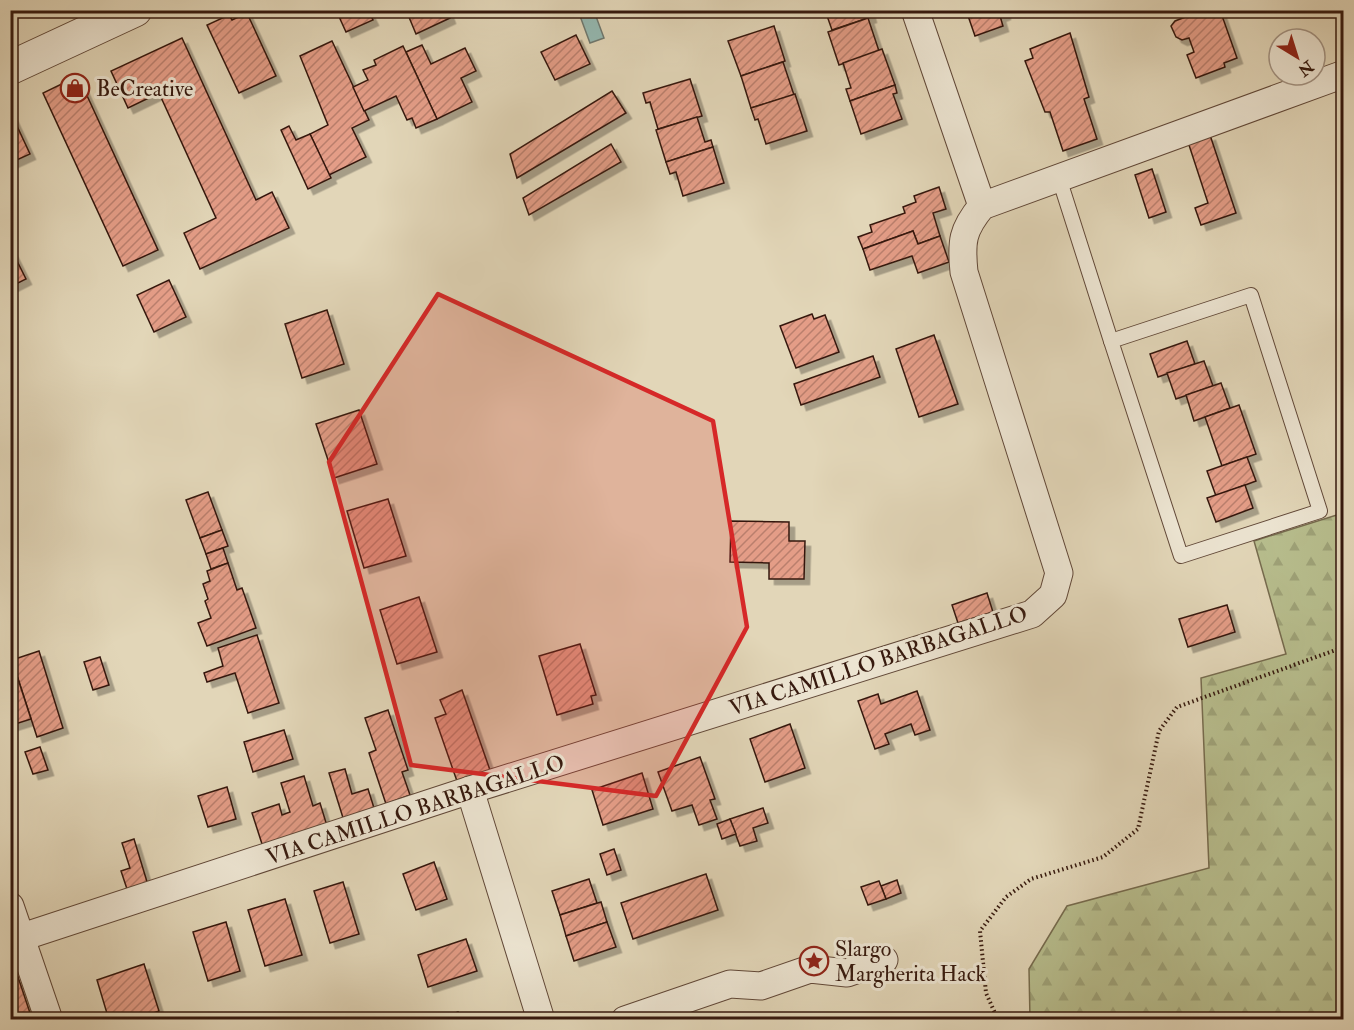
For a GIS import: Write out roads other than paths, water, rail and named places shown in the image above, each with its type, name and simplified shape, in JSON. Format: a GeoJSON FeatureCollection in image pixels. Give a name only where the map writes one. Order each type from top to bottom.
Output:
{"type":"FeatureCollection","features":[{"type":"Feature","properties":{"kind":"street"},"geometry":{"type":"LineString","coordinates":[[10,68],[135,10]]}},
{"type":"Feature","properties":{"kind":"street"},"geometry":{"type":"LineString","coordinates":[[915,10],[981,206],[1344,74]]}},
{"type":"Feature","properties":{"kind":"street","name":"VIA CAMILLO BARBAGALLO"},"geometry":{"type":"LineString","coordinates":[[16,940],[470,790],[1032,614],[1053,595],[1059,573],[964,272],[961,241],[970,220],[981,206]]}},
{"type":"Feature","properties":{"kind":"street"},"geometry":{"type":"LineString","coordinates":[[470,790],[541,1020]]}},
{"type":"Feature","properties":{"kind":"street"},"geometry":{"type":"LineString","coordinates":[[10,906],[16,940],[49,1020]]}},
{"type":"Feature","properties":{"kind":"street"},"geometry":{"type":"LineString","coordinates":[[625,1020],[730,984],[761,986],[810,969],[847,973],[884,960]]}},
{"type":"Feature","properties":{"kind":"lane"},"geometry":{"type":"LineString","coordinates":[[1059,178],[1181,556],[1320,511],[1251,295],[1112,341]]}},
{"type":"Feature","properties":{"kind":"water"},"geometry":{"type":"Polygon","coordinates":[[[594,11],[604,38],[590,43],[580,16],[594,11]]]}},
{"type":"Feature","properties":{"kind":"place","name":"BeCreative"},"geometry":{"type":"Point","coordinates":[75,88]}},
{"type":"Feature","properties":{"kind":"place","name":"Slargo Margherita Hack"},"geometry":{"type":"Point","coordinates":[814,961]}}]}
